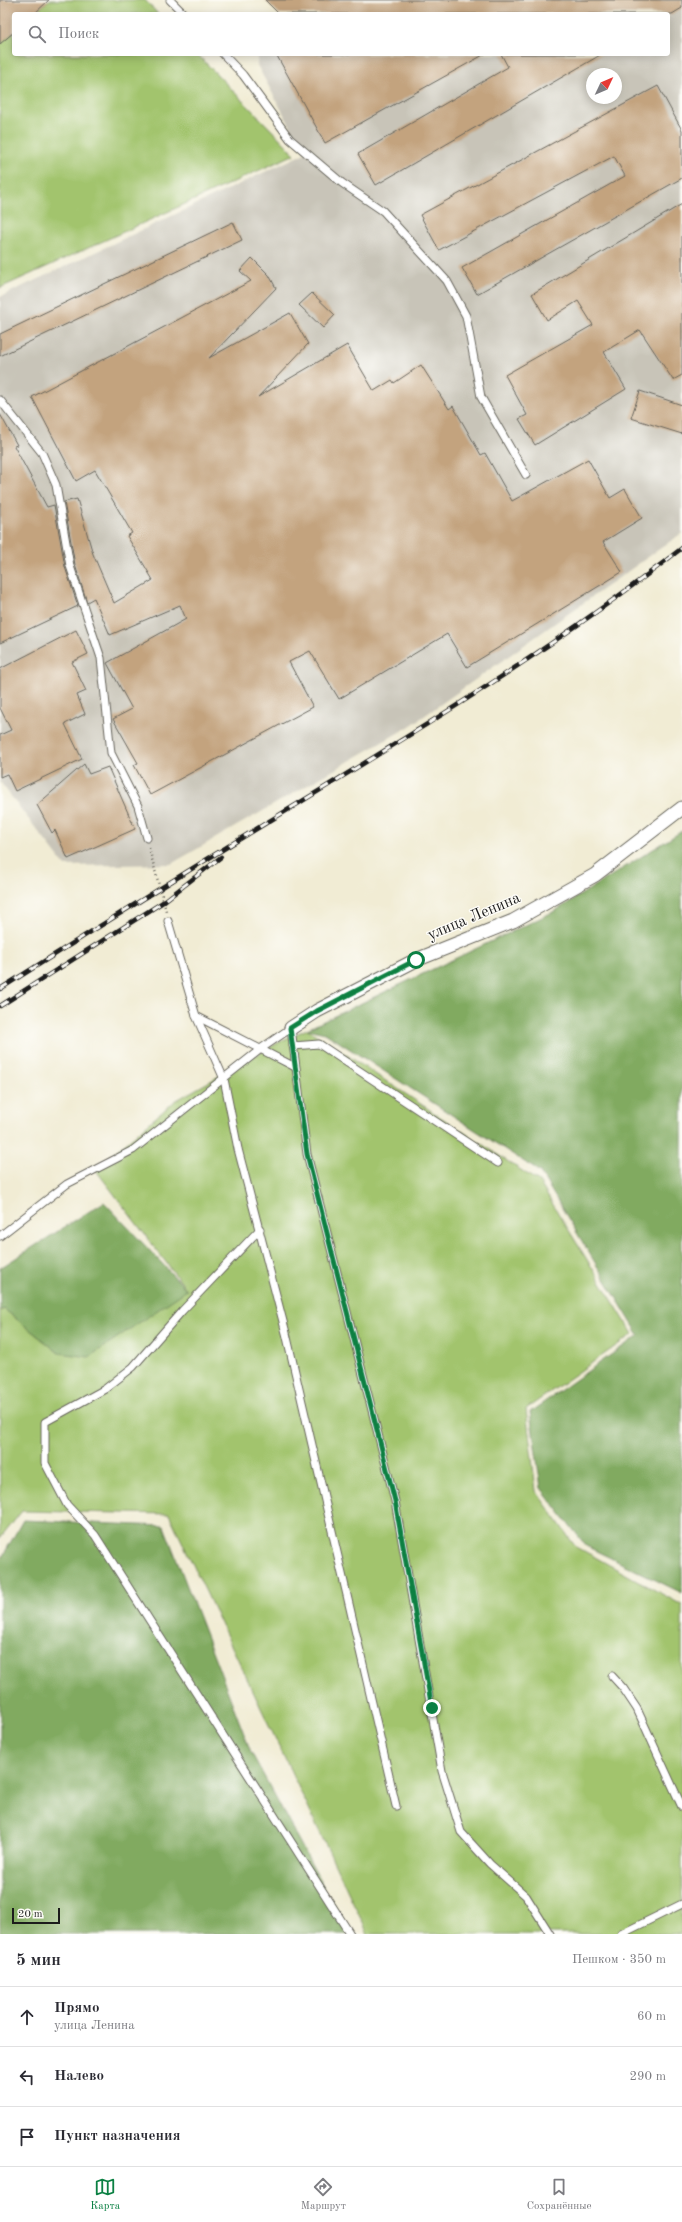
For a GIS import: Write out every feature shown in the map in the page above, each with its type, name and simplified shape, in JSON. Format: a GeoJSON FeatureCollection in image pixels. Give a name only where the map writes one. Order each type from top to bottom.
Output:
{"type":"FeatureCollection","features":[{"type":"Feature","properties":{"kind":"street","name":"улица Ленина"},"geometry":{"type":"LineString","coordinates":[[290,1028],[317,1011],[416,960],[513,922],[595,875],[682,808]]}},
{"type":"Feature","properties":{"kind":"lane"},"geometry":{"type":"LineString","coordinates":[[170,0],[182,12]]}},
{"type":"Feature","properties":{"kind":"lane"},"geometry":{"type":"LineString","coordinates":[[225,56],[243,75],[290,139],[342,183],[383,211],[447,281],[466,316],[481,397],[526,475]]}},
{"type":"Feature","properties":{"kind":"lane"},"geometry":{"type":"LineString","coordinates":[[0,400],[42,453],[56,485],[70,566],[101,658],[111,753],[138,806],[147,838]]}},
{"type":"Feature","properties":{"kind":"lane"},"geometry":{"type":"LineString","coordinates":[[168,921],[196,1016],[224,1079],[238,1149],[286,1333],[396,1806]]}},
{"type":"Feature","properties":{"kind":"lane"},"geometry":{"type":"LineString","coordinates":[[196,1016],[262,1048],[295,1067]]}},
{"type":"Feature","properties":{"kind":"lane"},"geometry":{"type":"LineString","coordinates":[[0,1236],[67,1184],[133,1150],[262,1048],[290,1028],[307,1154],[395,1501],[442,1771],[461,1832],[490,1864],[526,1896],[550,1934]]}},
{"type":"Feature","properties":{"kind":"lane"},"geometry":{"type":"LineString","coordinates":[[292,1046],[319,1044],[498,1163]]}},
{"type":"Feature","properties":{"kind":"lane"},"geometry":{"type":"LineString","coordinates":[[260,1229],[182,1311],[133,1367],[105,1389],[46,1422],[45,1463],[67,1505],[95,1535],[350,1934]]}},
{"type":"Feature","properties":{"kind":"lane"},"geometry":{"type":"LineString","coordinates":[[612,1676],[623,1688],[637,1709],[682,1806]]}},
{"type":"Feature","properties":{"kind":"lane"},"geometry":{"type":"LineString","coordinates":[[621,1934],[682,1904]]}},
{"type":"Feature","properties":{"kind":"path"},"geometry":{"type":"LineString","coordinates":[[147,838],[168,921]]}},
{"type":"Feature","properties":{"kind":"shaded area"},"geometry":{"type":"Polygon","coordinates":[[[682,0],[682,533],[410,726],[171,864],[65,866],[0,782],[0,297],[305,153],[257,65],[258,56],[670,56],[670,12],[682,0]]]}},
{"type":"Feature","properties":{"kind":"green space"},"geometry":{"type":"Polygon","coordinates":[[[49,0],[145,0],[156,12],[36,12],[49,0]]]}},
{"type":"Feature","properties":{"kind":"green space"},"geometry":{"type":"Polygon","coordinates":[[[12,34],[12,56],[199,56],[295,154],[0,288],[0,44],[12,34]]]}},
{"type":"Feature","properties":{"kind":"green space"},"geometry":{"type":"Polygon","coordinates":[[[682,831],[682,1310],[680,1313],[682,1321],[682,1593],[586,1546],[541,1488],[530,1412],[639,1335],[540,1172],[325,1033],[307,1029],[555,911],[682,831]]]}},
{"type":"Feature","properties":{"kind":"green space"},"geometry":{"type":"Polygon","coordinates":[[[307,1029],[539,1182],[633,1334],[526,1409],[536,1491],[575,1546],[682,1605],[682,1934],[368,1934],[169,1514],[22,1511],[0,1539],[0,1311],[4,1309],[59,1353],[187,1290],[95,1169],[175,1101],[283,1040],[307,1029]]]}},
{"type":"Feature","properties":{"kind":"green space"},"geometry":{"type":"Polygon","coordinates":[[[104,1202],[187,1290],[89,1357],[59,1353],[4,1309],[0,1311],[0,1268],[104,1202]]]}},
{"type":"Feature","properties":{"kind":"green space"},"geometry":{"type":"Polygon","coordinates":[[[23,1520],[164,1526],[251,1752],[349,1934],[0,1934],[0,1561],[23,1520]]]}},
{"type":"Feature","properties":{"kind":"building"},"geometry":{"type":"Polygon","coordinates":[[[0,0],[49,0],[36,12],[12,12],[12,34],[0,44],[0,0]]]}},
{"type":"Feature","properties":{"kind":"building"},"geometry":{"type":"Polygon","coordinates":[[[265,0],[682,0],[682,8],[672,14],[670,14],[670,12],[277,12],[265,0]]]}},
{"type":"Feature","properties":{"kind":"building"},"geometry":{"type":"Polygon","coordinates":[[[277,56],[481,56],[325,143],[277,56]]]}},
{"type":"Feature","properties":{"kind":"building"},"geometry":{"type":"Polygon","coordinates":[[[502,56],[599,56],[376,185],[358,154],[508,67],[502,56]]]}},
{"type":"Feature","properties":{"kind":"building"},"geometry":{"type":"Polygon","coordinates":[[[658,86],[682,130],[682,178],[477,294],[462,268],[625,176],[614,156],[439,250],[420,215],[658,86]]]}},
{"type":"Feature","properties":{"kind":"building"},"geometry":{"type":"Polygon","coordinates":[[[682,204],[682,375],[673,380],[640,330],[604,352],[626,389],[535,445],[519,419],[527,415],[505,375],[593,325],[578,301],[547,320],[532,294],[682,204]]]}},
{"type":"Feature","properties":{"kind":"building"},"geometry":{"type":"Polygon","coordinates":[[[233,222],[242,240],[0,356],[0,334],[233,222]]]}},
{"type":"Feature","properties":{"kind":"building"},"geometry":{"type":"Polygon","coordinates":[[[252,258],[269,275],[276,288],[209,358],[290,313],[308,344],[258,397],[347,345],[374,391],[392,380],[394,383],[421,365],[449,409],[453,406],[481,455],[485,453],[512,501],[588,459],[610,498],[625,489],[642,518],[603,542],[622,572],[467,667],[447,634],[339,699],[310,651],[289,662],[313,707],[150,795],[134,765],[138,763],[113,719],[132,709],[107,663],[186,619],[180,605],[110,635],[94,598],[87,602],[75,565],[64,502],[77,499],[93,554],[114,603],[153,580],[127,536],[132,533],[95,470],[76,481],[32,397],[251,281],[240,271],[252,258]]]}},
{"type":"Feature","properties":{"kind":"building"},"geometry":{"type":"Polygon","coordinates":[[[312,293],[335,315],[323,328],[299,305],[312,293]]]}},
{"type":"Feature","properties":{"kind":"building"},"geometry":{"type":"Polygon","coordinates":[[[640,391],[682,405],[682,434],[631,418],[640,391]]]}},
{"type":"Feature","properties":{"kind":"building"},"geometry":{"type":"Polygon","coordinates":[[[0,414],[17,445],[14,446],[47,507],[54,505],[65,567],[78,606],[0,643],[0,414]]]}},
{"type":"Feature","properties":{"kind":"building"},"geometry":{"type":"Polygon","coordinates":[[[76,630],[88,654],[72,662],[86,691],[77,695],[85,714],[65,724],[82,759],[15,791],[7,774],[0,777],[0,735],[11,730],[0,708],[0,669],[76,630]]]}},
{"type":"Feature","properties":{"kind":"building"},"geometry":{"type":"Polygon","coordinates":[[[84,764],[89,774],[108,767],[135,829],[68,859],[55,830],[52,833],[37,805],[84,764]]]}},
{"type":"Feature","properties":{"kind":"railway"},"geometry":{"type":"LineString","coordinates":[[0,989],[189,870],[472,696],[579,624],[682,548]]}},
{"type":"Feature","properties":{"kind":"railway"},"geometry":{"type":"LineString","coordinates":[[0,1006],[163,902],[221,857]]}},
{"type":"Feature","properties":{"kind":"route"},"geometry":{"type":"LineString","coordinates":[[416,960],[317,1011],[290,1028],[307,1154],[395,1501],[432,1708]]}}]}
